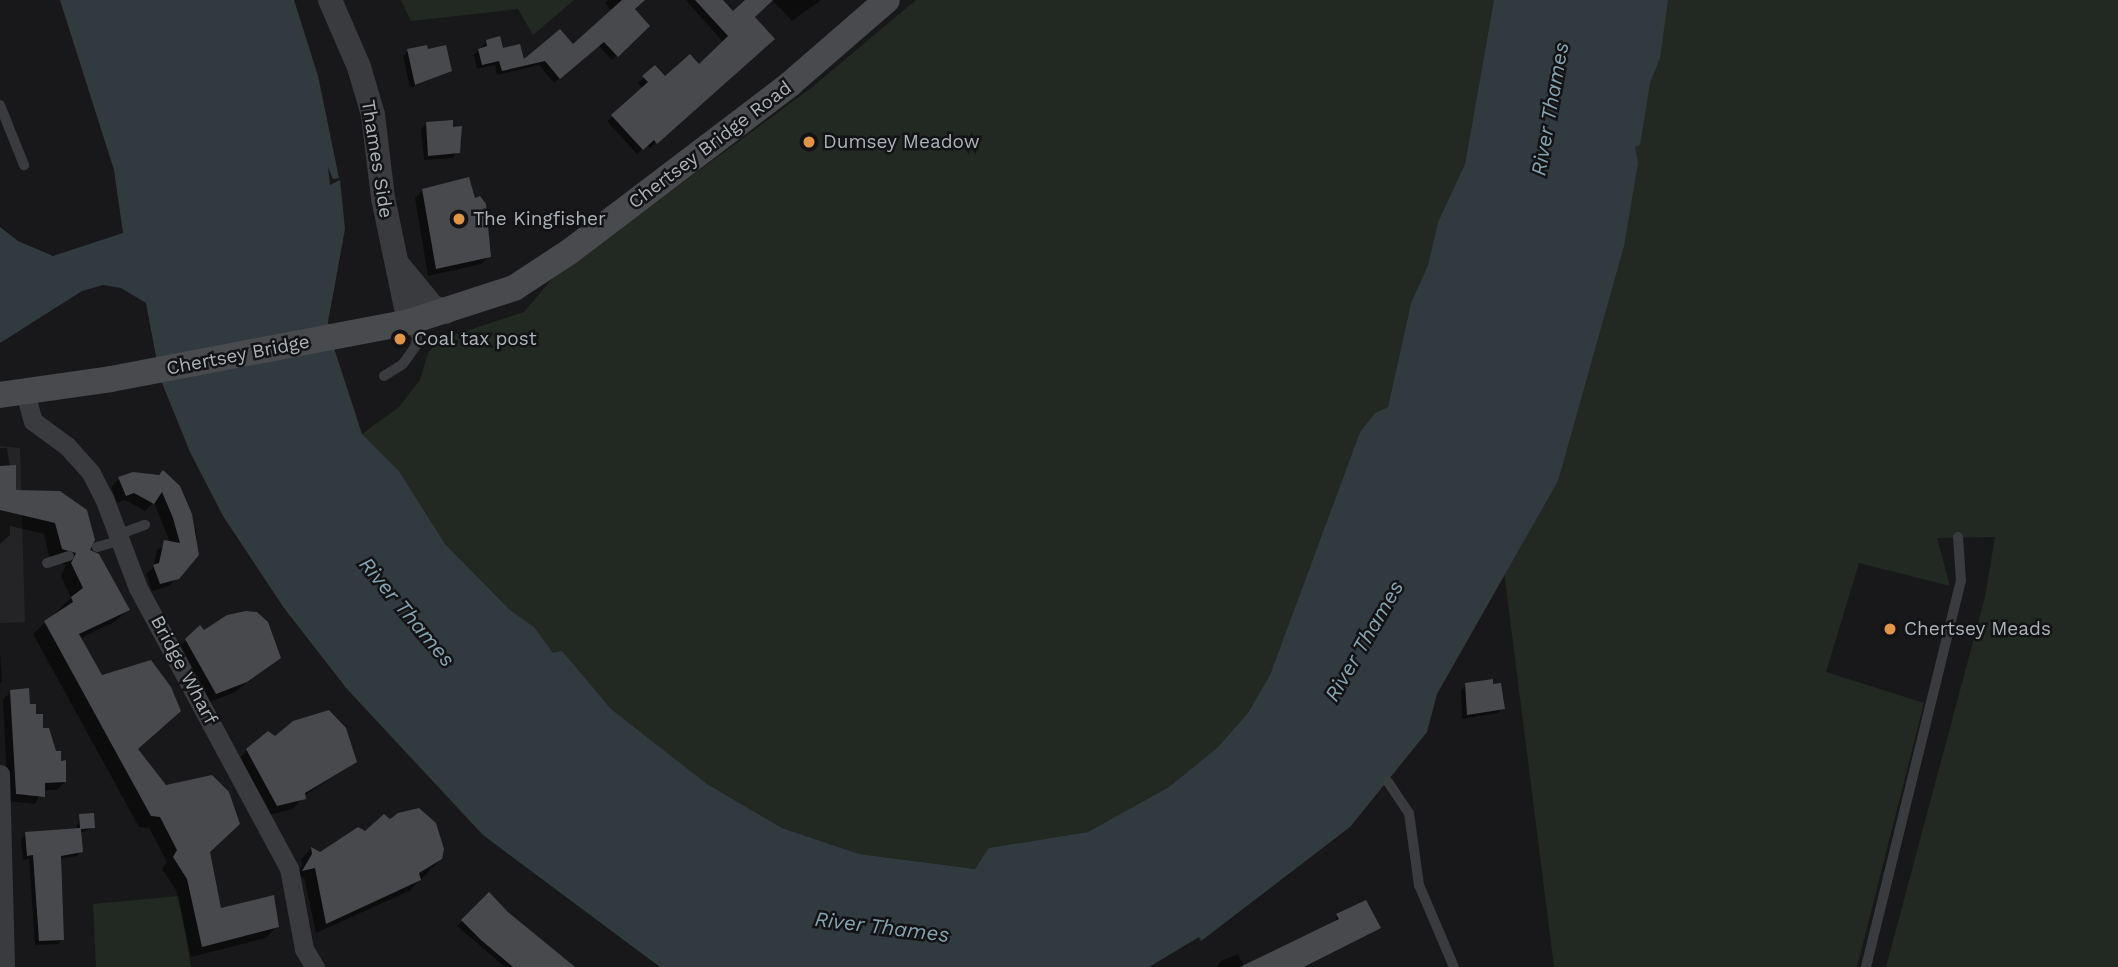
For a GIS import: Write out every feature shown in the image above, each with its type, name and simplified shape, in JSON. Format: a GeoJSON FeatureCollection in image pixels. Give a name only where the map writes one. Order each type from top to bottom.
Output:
{"type":"FeatureCollection","features":[{"type":"Feature","properties":{"kind":"main road","name":"Chertsey Bridge Road"},"geometry":{"type":"LineString","coordinates":[[366,331],[446,312],[514,288],[569,253],[790,84],[887,0]]}},
{"type":"Feature","properties":{"kind":"main road","name":"Chertsey Bridge"},"geometry":{"type":"LineString","coordinates":[[12,393],[111,379],[366,331]]}},
{"type":"Feature","properties":{"kind":"street","name":"Thames Side"},"geometry":{"type":"LineString","coordinates":[[330,0],[359,67],[373,115],[394,258],[410,322]]}},
{"type":"Feature","properties":{"kind":"street"},"geometry":{"type":"LineString","coordinates":[[394,258],[432,306],[446,312]]}},
{"type":"Feature","properties":{"kind":"street","name":"Bridge Wharf"},"geometry":{"type":"LineString","coordinates":[[12,393],[33,421],[56,434],[91,473],[138,588],[289,867],[304,949],[315,967]]}},
{"type":"Feature","properties":{"kind":"street"},"geometry":{"type":"LineString","coordinates":[[0,774],[5,967]]}},
{"type":"Feature","properties":{"kind":"lane"},"geometry":{"type":"LineString","coordinates":[[0,105],[24,165]]}},
{"type":"Feature","properties":{"kind":"lane"},"geometry":{"type":"LineString","coordinates":[[384,376],[403,364],[415,347],[417,338],[410,322]]}},
{"type":"Feature","properties":{"kind":"lane"},"geometry":{"type":"LineString","coordinates":[[97,547],[145,525]]}},
{"type":"Feature","properties":{"kind":"lane"},"geometry":{"type":"LineString","coordinates":[[1866,967],[1961,581],[1958,537]]}},
{"type":"Feature","properties":{"kind":"lane"},"geometry":{"type":"LineString","coordinates":[[47,563],[69,556]]}},
{"type":"Feature","properties":{"kind":"lane"},"geometry":{"type":"LineString","coordinates":[[1388,782],[1409,813],[1419,885],[1454,967]]}},
{"type":"Feature","properties":{"kind":"shaded area"},"geometry":{"type":"Polygon","coordinates":[[[401,0],[574,0],[533,35],[518,9],[411,21],[401,0]]]}},
{"type":"Feature","properties":{"kind":"shaded area"},"geometry":{"type":"Polygon","coordinates":[[[916,0],[1494,0],[1465,164],[1438,222],[1428,265],[1411,303],[1388,407],[1375,413],[1360,432],[1270,675],[1248,713],[1218,747],[1169,787],[1088,832],[990,848],[975,869],[859,854],[782,828],[707,784],[611,709],[562,652],[553,654],[534,627],[510,610],[445,544],[399,471],[362,434],[399,407],[420,380],[428,353],[439,340],[524,312],[552,279],[811,88],[916,0]]]}},
{"type":"Feature","properties":{"kind":"shaded area"},"geometry":{"type":"Polygon","coordinates":[[[1663,0],[2118,0],[2118,967],[1886,967],[1985,597],[1995,537],[1937,538],[1950,586],[1859,563],[1826,672],[1924,703],[1857,967],[1554,967],[1504,571],[1558,481],[1663,0]]]}},
{"type":"Feature","properties":{"kind":"shaded area"},"geometry":{"type":"Polygon","coordinates":[[[0,446],[20,448],[25,622],[0,623],[0,446]]]}},
{"type":"Feature","properties":{"kind":"shaded area"},"geometry":{"type":"Polygon","coordinates":[[[179,896],[191,967],[96,967],[93,904],[179,896]]]}},
{"type":"Feature","properties":{"kind":"water","name":"River Thames"},"geometry":{"type":"Polygon","coordinates":[[[60,0],[294,0],[318,76],[339,178],[333,179],[328,167],[330,185],[340,180],[345,229],[328,322],[333,345],[362,434],[399,471],[445,544],[510,610],[534,627],[553,653],[562,651],[611,709],[707,784],[782,828],[859,854],[975,869],[989,848],[1088,832],[1169,787],[1218,747],[1248,713],[1270,675],[1360,432],[1375,413],[1388,407],[1411,303],[1428,265],[1438,222],[1465,164],[1494,0],[1668,0],[1660,58],[1650,83],[1640,145],[1635,147],[1638,163],[1624,246],[1558,481],[1437,694],[1427,732],[1350,827],[1201,941],[1199,937],[1149,967],[660,967],[483,835],[347,689],[284,608],[223,516],[190,452],[160,378],[146,303],[121,288],[103,285],[82,291],[0,343],[0,227],[18,241],[53,256],[123,233],[114,170],[60,0]]]}},
{"type":"Feature","properties":{"kind":"building"},"geometry":{"type":"Polygon","coordinates":[[[622,0],[645,0],[635,9],[650,26],[618,57],[604,42],[560,79],[545,61],[502,71],[499,61],[482,65],[478,49],[487,46],[486,40],[500,36],[503,48],[520,44],[524,59],[560,29],[573,44],[622,0]]]}},
{"type":"Feature","properties":{"kind":"building"},"geometry":{"type":"Polygon","coordinates":[[[695,0],[723,0],[733,11],[745,0],[773,0],[755,17],[775,39],[657,144],[654,140],[643,150],[611,115],[648,82],[642,76],[655,65],[665,76],[690,54],[699,64],[728,36],[695,0]]]}},
{"type":"Feature","properties":{"kind":"building"},"geometry":{"type":"Polygon","coordinates":[[[427,45],[428,49],[446,45],[452,71],[415,85],[407,49],[427,45]]]}},
{"type":"Feature","properties":{"kind":"building"},"geometry":{"type":"Polygon","coordinates":[[[453,120],[453,127],[462,126],[460,153],[428,156],[426,122],[453,120]]]}},
{"type":"Feature","properties":{"kind":"building","name":"The Kingfisher"},"geometry":{"type":"Polygon","coordinates":[[[469,177],[475,198],[480,196],[486,204],[491,257],[436,269],[422,189],[469,177]]]}},
{"type":"Feature","properties":{"kind":"building"},"geometry":{"type":"Polygon","coordinates":[[[16,465],[16,490],[60,491],[87,510],[95,540],[90,550],[99,554],[130,610],[79,634],[102,675],[151,660],[171,687],[181,711],[138,749],[166,785],[212,775],[229,792],[240,824],[210,852],[221,908],[274,895],[279,927],[202,947],[187,879],[173,857],[177,850],[160,817],[151,816],[44,621],[73,602],[71,597],[83,588],[71,563],[76,553],[62,549],[55,523],[0,510],[0,466],[16,465]]]}},
{"type":"Feature","properties":{"kind":"building"},"geometry":{"type":"Polygon","coordinates":[[[163,470],[180,486],[192,514],[199,555],[179,579],[160,584],[153,565],[159,563],[164,540],[180,543],[173,518],[162,492],[154,504],[134,493],[126,496],[118,477],[133,472],[159,475],[163,470]]]}},
{"type":"Feature","properties":{"kind":"building"},"geometry":{"type":"Polygon","coordinates":[[[257,612],[268,622],[281,658],[247,682],[216,694],[185,639],[200,625],[204,630],[227,615],[257,612]]]}},
{"type":"Feature","properties":{"kind":"building"},"geometry":{"type":"Polygon","coordinates":[[[1493,679],[1493,684],[1501,683],[1505,709],[1467,715],[1465,683],[1493,679]]]}},
{"type":"Feature","properties":{"kind":"building"},"geometry":{"type":"Polygon","coordinates":[[[29,688],[30,704],[36,704],[36,714],[43,714],[43,728],[49,728],[56,751],[61,751],[61,761],[66,760],[66,782],[45,783],[45,797],[16,794],[10,690],[29,688]]]}},
{"type":"Feature","properties":{"kind":"building"},"geometry":{"type":"Polygon","coordinates":[[[329,710],[346,728],[357,762],[305,793],[306,799],[277,806],[246,749],[268,731],[275,736],[293,721],[329,710]]]}},
{"type":"Feature","properties":{"kind":"building"},"geometry":{"type":"Polygon","coordinates":[[[419,808],[436,823],[444,849],[442,859],[419,873],[421,880],[326,924],[315,868],[302,871],[312,854],[311,847],[320,852],[358,827],[365,831],[384,814],[390,819],[398,813],[419,808]]]}},
{"type":"Feature","properties":{"kind":"building"},"geometry":{"type":"Polygon","coordinates":[[[94,813],[95,828],[81,829],[83,852],[61,856],[64,940],[39,941],[33,855],[27,856],[25,832],[80,828],[79,814],[94,813]]]}},
{"type":"Feature","properties":{"kind":"building"},"geometry":{"type":"Polygon","coordinates":[[[489,892],[508,912],[575,967],[513,967],[481,940],[461,920],[489,892]]]}},
{"type":"Feature","properties":{"kind":"building"},"geometry":{"type":"Polygon","coordinates":[[[1366,900],[1381,928],[1304,967],[1240,967],[1339,919],[1336,914],[1366,900]]]}},
{"type":"Feature","properties":{"kind":"place","name":"Dumsey Meadow"},"geometry":{"type":"Point","coordinates":[809,142]}},
{"type":"Feature","properties":{"kind":"place","name":"The Kingfisher"},"geometry":{"type":"Point","coordinates":[459,219]}},
{"type":"Feature","properties":{"kind":"place","name":"Coal tax post"},"geometry":{"type":"Point","coordinates":[400,339]}},
{"type":"Feature","properties":{"kind":"place","name":"Chertsey Meads"},"geometry":{"type":"Point","coordinates":[1890,629]}}]}
